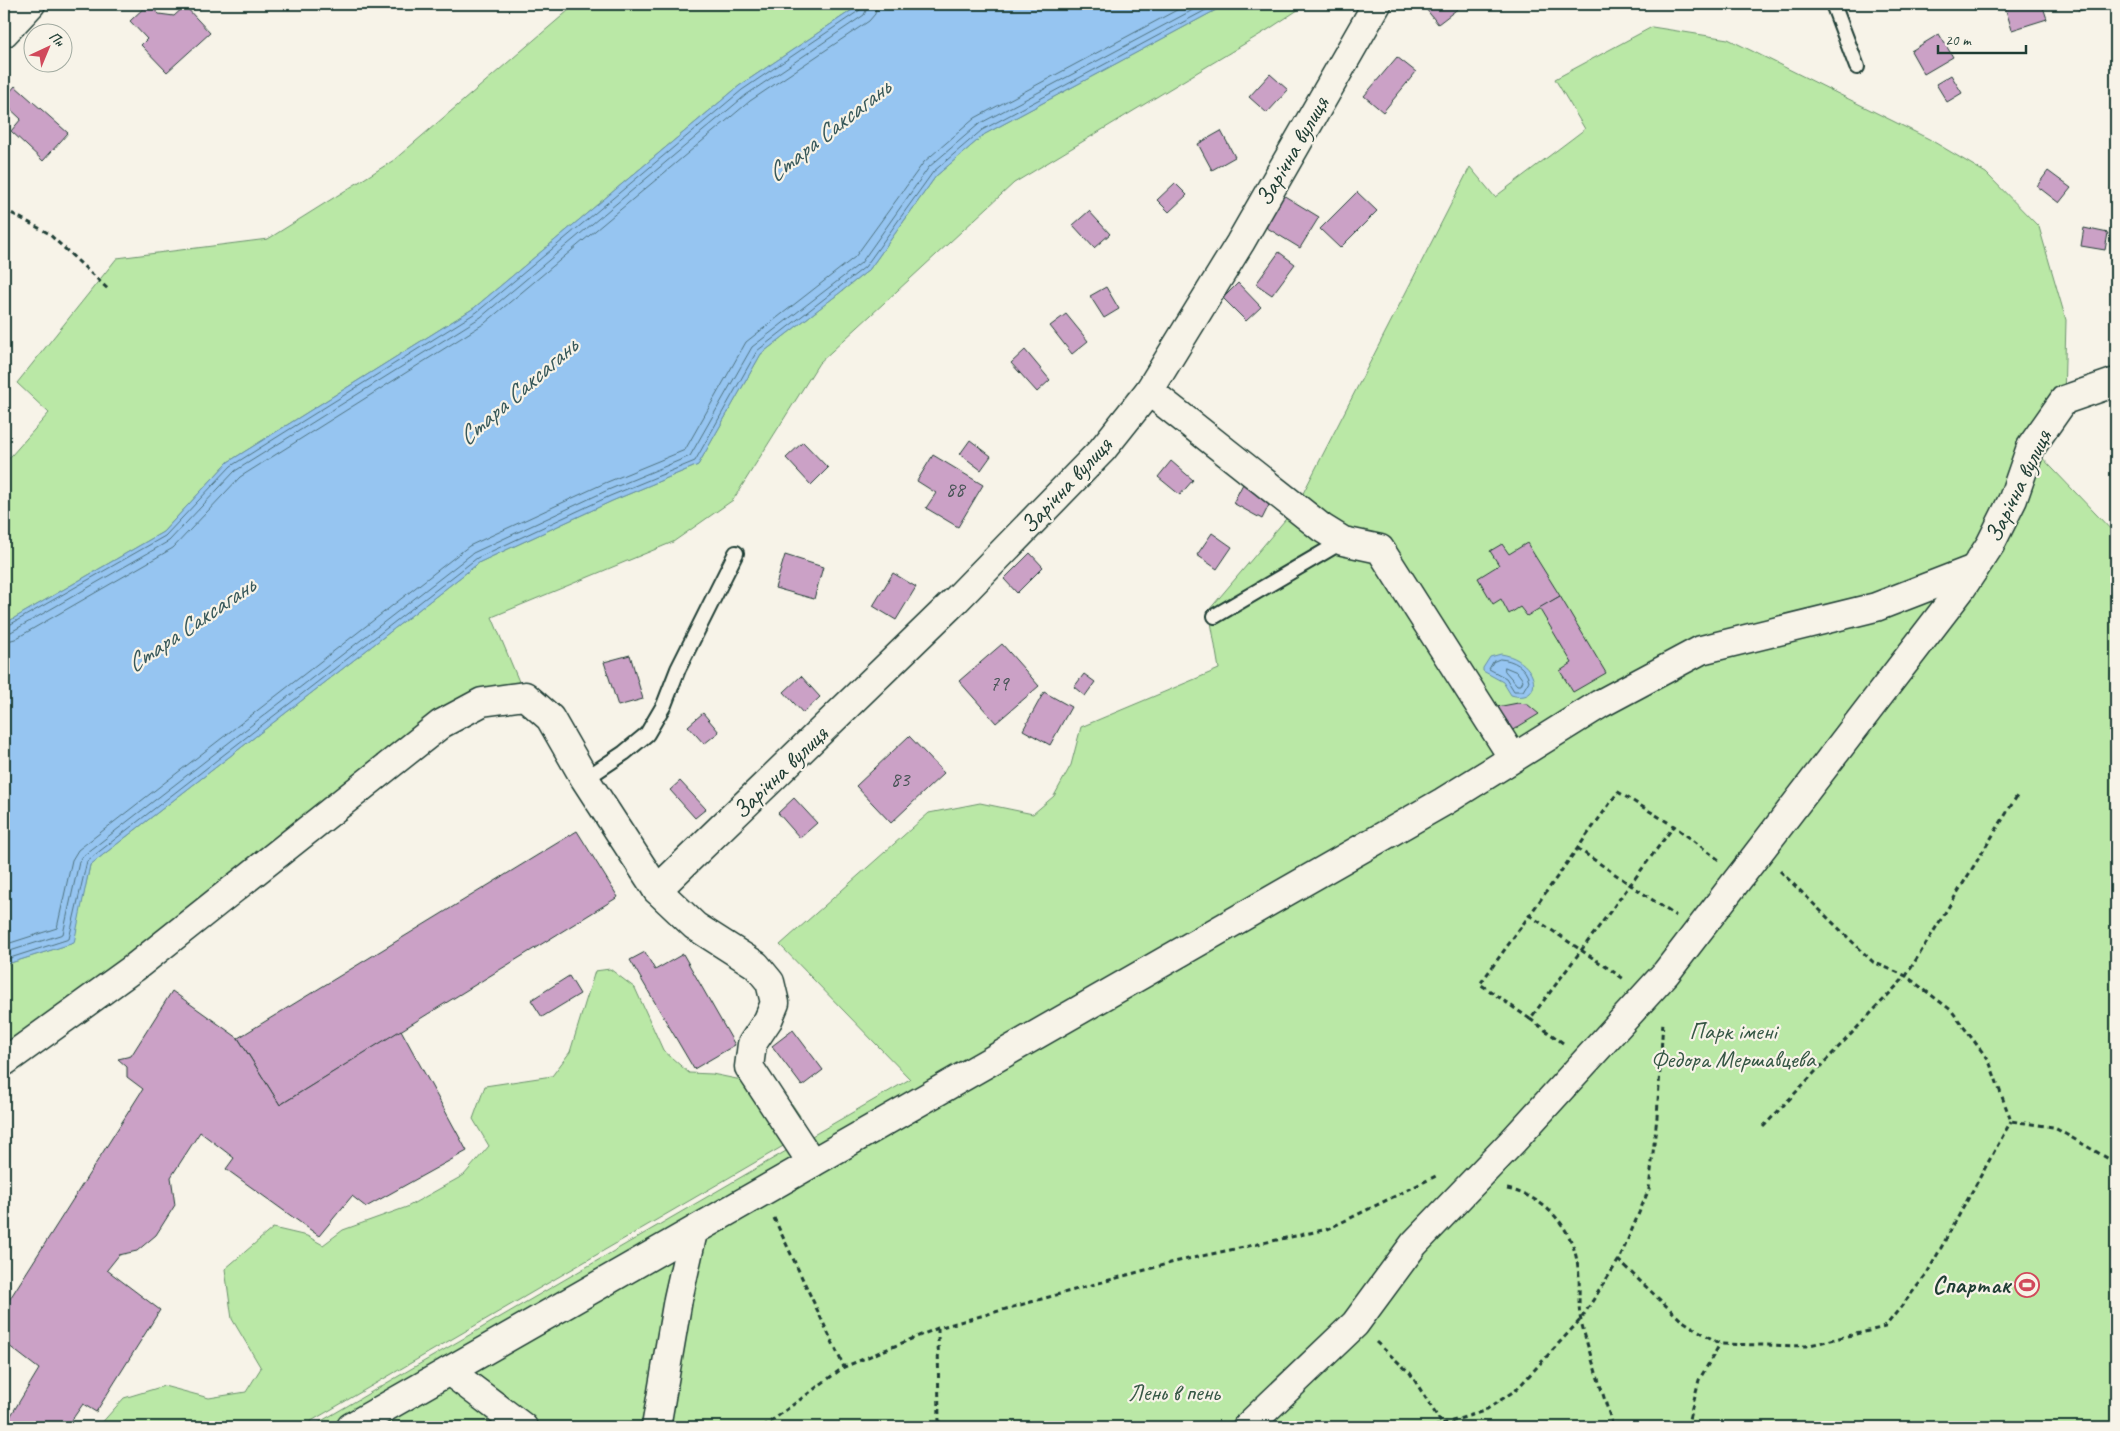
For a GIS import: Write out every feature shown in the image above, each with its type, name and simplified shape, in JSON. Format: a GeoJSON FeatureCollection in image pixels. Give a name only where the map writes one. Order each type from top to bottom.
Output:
{"type":"FeatureCollection","features":[{"type":"Feature","properties":{"kind":"street"},"geometry":{"type":"LineString","coordinates":[[4,33],[31,4]]}},
{"type":"Feature","properties":{"kind":"street","name":"Зарічна вулиця"},"geometry":{"type":"LineString","coordinates":[[657,890],[956,600],[1102,450],[1149,390],[1240,243],[1378,4]]}},
{"type":"Feature","properties":{"kind":"street","name":"Зарічна вулиця"},"geometry":{"type":"LineString","coordinates":[[1247,1427],[1355,1324],[1414,1244],[1463,1194],[1666,973],[1761,851],[1974,568],[1990,544],[2013,499],[2032,447],[2064,400],[2116,382]]}},
{"type":"Feature","properties":{"kind":"street"},"geometry":{"type":"LineString","coordinates":[[1149,390],[1322,528],[1343,541],[1380,548],[1512,758]]}},
{"type":"Feature","properties":{"kind":"street"},"geometry":{"type":"LineString","coordinates":[[351,1427],[1443,802],[1600,704],[1701,650],[1876,607],[1974,568]]}},
{"type":"Feature","properties":{"kind":"street"},"geometry":{"type":"LineString","coordinates":[[4,1062],[134,968],[441,724],[482,702],[525,696],[550,718],[585,779],[657,890],[695,926],[756,965],[770,982],[775,1002],[768,1020],[752,1044],[749,1067],[812,1163]]}},
{"type":"Feature","properties":{"kind":"street"},"geometry":{"type":"LineString","coordinates":[[656,1427],[678,1299],[693,1232]]}},
{"type":"Feature","properties":{"kind":"street"},"geometry":{"type":"LineString","coordinates":[[450,1371],[522,1427]]}},
{"type":"Feature","properties":{"kind":"lane"},"geometry":{"type":"LineString","coordinates":[[1833,4],[1857,67]]}},
{"type":"Feature","properties":{"kind":"lane"},"geometry":{"type":"LineString","coordinates":[[1215,616],[1343,541]]}},
{"type":"Feature","properties":{"kind":"lane"},"geometry":{"type":"LineString","coordinates":[[585,779],[624,753],[647,734],[664,705],[678,669],[736,553]]}},
{"type":"Feature","properties":{"kind":"path"},"geometry":{"type":"LineString","coordinates":[[4,209],[48,233],[110,291]]}},
{"type":"Feature","properties":{"kind":"path"},"geometry":{"type":"LineString","coordinates":[[1586,1061],[1480,984],[1618,792],[1674,826],[1720,861],[1743,874]]}},
{"type":"Feature","properties":{"kind":"path"},"geometry":{"type":"LineString","coordinates":[[1763,1127],[1906,976],[2017,796]]}},
{"type":"Feature","properties":{"kind":"path"},"geometry":{"type":"LineString","coordinates":[[1530,1019],[1674,826]]}},
{"type":"Feature","properties":{"kind":"path"},"geometry":{"type":"LineString","coordinates":[[1577,848],[1698,932]]}},
{"type":"Feature","properties":{"kind":"path"},"geometry":{"type":"LineString","coordinates":[[1618,1260],[1681,1320],[1720,1344],[1806,1346],[1885,1327],[1926,1275],[2011,1121],[1989,1061],[1951,1010],[1906,976],[1874,962],[1810,903],[1761,851]]}},
{"type":"Feature","properties":{"kind":"path"},"geometry":{"type":"LineString","coordinates":[[1529,915],[1647,994]]}},
{"type":"Feature","properties":{"kind":"path"},"geometry":{"type":"LineString","coordinates":[[1434,1427],[1484,1411],[1516,1390],[1581,1319],[1618,1260],[1649,1188],[1657,1117],[1666,973]]}},
{"type":"Feature","properties":{"kind":"path"},"geometry":{"type":"LineString","coordinates":[[2011,1121],[2053,1126],[2116,1164]]}},
{"type":"Feature","properties":{"kind":"path"},"geometry":{"type":"LineString","coordinates":[[763,1427],[844,1367],[938,1328],[1174,1262],[1328,1229],[1446,1171]]}},
{"type":"Feature","properties":{"kind":"path"},"geometry":{"type":"LineString","coordinates":[[1463,1194],[1486,1187],[1509,1189],[1530,1196],[1556,1216],[1575,1246],[1579,1269],[1581,1319],[1613,1427]]}},
{"type":"Feature","properties":{"kind":"path"},"geometry":{"type":"LineString","coordinates":[[762,1192],[844,1367]]}},
{"type":"Feature","properties":{"kind":"path"},"geometry":{"type":"LineString","coordinates":[[1355,1324],[1410,1373],[1442,1424]]}},
{"type":"Feature","properties":{"kind":"path"},"geometry":{"type":"LineString","coordinates":[[938,1328],[939,1427]]}},
{"type":"Feature","properties":{"kind":"path"},"geometry":{"type":"LineString","coordinates":[[1688,1427],[1699,1380],[1720,1344]]}},
{"type":"Feature","properties":{"kind":"green space"},"geometry":{"type":"Polygon","coordinates":[[[576,4],[861,4],[739,86],[474,308],[228,462],[163,532],[4,624],[4,464],[49,413],[17,383],[117,258],[268,239],[394,160],[576,4]]]}},
{"type":"Feature","properties":{"kind":"green space"},"geometry":{"type":"Polygon","coordinates":[[[1227,4],[1307,4],[1269,29],[1014,183],[819,363],[733,500],[673,542],[492,617],[525,696],[482,702],[4,1062],[4,965],[73,943],[90,865],[480,562],[612,501],[698,465],[761,354],[869,270],[936,176],[985,134],[1227,4]]]}},
{"type":"Feature","properties":{"kind":"green space","name":"Парк імені Федора Мершавцева"},"geometry":{"type":"Polygon","coordinates":[[[1652,27],[1728,39],[1929,139],[1986,173],[2039,227],[2066,320],[2064,400],[2032,447],[2116,535],[2116,1427],[311,1427],[910,1079],[780,945],[929,813],[980,803],[1033,814],[1054,796],[1071,765],[1081,727],[1219,669],[1209,610],[1296,507],[1470,167],[1495,197],[1585,129],[1555,79],[1652,27]]]}},
{"type":"Feature","properties":{"kind":"green space"},"geometry":{"type":"Polygon","coordinates":[[[610,969],[635,988],[663,1050],[689,1073],[712,1074],[771,1086],[792,1104],[800,1116],[785,1145],[301,1427],[98,1427],[124,1398],[164,1386],[209,1398],[246,1392],[261,1368],[232,1319],[225,1269],[273,1228],[307,1236],[323,1245],[343,1230],[407,1207],[464,1175],[489,1146],[473,1119],[485,1086],[552,1076],[570,1052],[595,971],[610,969]]]}},
{"type":"Feature","properties":{"kind":"water","name":"Стара Саксагань"},"geometry":{"type":"Polygon","coordinates":[[[861,4],[1227,4],[985,134],[936,176],[869,270],[761,354],[698,465],[612,501],[480,562],[90,865],[74,943],[4,965],[4,624],[163,532],[228,462],[474,308],[739,86],[861,4]]]}},
{"type":"Feature","properties":{"kind":"water"},"geometry":{"type":"Polygon","coordinates":[[[1501,654],[1514,658],[1524,664],[1530,672],[1533,688],[1529,694],[1522,696],[1511,695],[1503,682],[1483,671],[1490,657],[1501,654]]]}},
{"type":"Feature","properties":{"kind":"building"},"geometry":{"type":"Polygon","coordinates":[[[148,4],[159,14],[174,16],[185,6],[210,33],[167,72],[141,45],[147,39],[130,21],[148,4]]]}},
{"type":"Feature","properties":{"kind":"building"},"geometry":{"type":"Polygon","coordinates":[[[1422,4],[1464,4],[1438,24],[1422,4]]]}},
{"type":"Feature","properties":{"kind":"building"},"geometry":{"type":"Polygon","coordinates":[[[2004,4],[2042,4],[2047,19],[2012,30],[2004,4]]]}},
{"type":"Feature","properties":{"kind":"building"},"geometry":{"type":"Polygon","coordinates":[[[2076,4],[2098,4],[2079,11],[2076,4]]]}},
{"type":"Feature","properties":{"kind":"building"},"geometry":{"type":"Polygon","coordinates":[[[1939,34],[1953,57],[1924,74],[1911,51],[1939,34]]]}},
{"type":"Feature","properties":{"kind":"building"},"geometry":{"type":"Polygon","coordinates":[[[1397,57],[1416,72],[1383,112],[1364,96],[1397,57]]]}},
{"type":"Feature","properties":{"kind":"building"},"geometry":{"type":"Polygon","coordinates":[[[1270,74],[1288,90],[1267,113],[1249,97],[1270,74]]]}},
{"type":"Feature","properties":{"kind":"building"},"geometry":{"type":"Polygon","coordinates":[[[1951,75],[1962,93],[1947,102],[1936,84],[1951,75]]]}},
{"type":"Feature","properties":{"kind":"building"},"geometry":{"type":"Polygon","coordinates":[[[15,86],[68,133],[43,161],[11,131],[21,119],[4,103],[4,99],[15,86]]]}},
{"type":"Feature","properties":{"kind":"building"},"geometry":{"type":"Polygon","coordinates":[[[1221,131],[1235,157],[1212,170],[1198,144],[1221,131]]]}},
{"type":"Feature","properties":{"kind":"building"},"geometry":{"type":"Polygon","coordinates":[[[2048,171],[2071,188],[2059,203],[2037,186],[2048,171]]]}},
{"type":"Feature","properties":{"kind":"building"},"geometry":{"type":"Polygon","coordinates":[[[1175,183],[1187,195],[1169,212],[1157,200],[1175,183]]]}},
{"type":"Feature","properties":{"kind":"building"},"geometry":{"type":"Polygon","coordinates":[[[1278,192],[1319,217],[1300,248],[1259,223],[1278,192]]]}},
{"type":"Feature","properties":{"kind":"building"},"geometry":{"type":"Polygon","coordinates":[[[1357,192],[1377,211],[1340,248],[1320,229],[1357,192]]]}},
{"type":"Feature","properties":{"kind":"building"},"geometry":{"type":"Polygon","coordinates":[[[1089,211],[1110,234],[1094,248],[1073,225],[1089,211]]]}},
{"type":"Feature","properties":{"kind":"building"},"geometry":{"type":"Polygon","coordinates":[[[2084,228],[2108,233],[2105,250],[2081,246],[2084,228]]]}},
{"type":"Feature","properties":{"kind":"building"},"geometry":{"type":"Polygon","coordinates":[[[1279,252],[1295,264],[1272,295],[1256,284],[1279,252]]]}},
{"type":"Feature","properties":{"kind":"building"},"geometry":{"type":"Polygon","coordinates":[[[1238,283],[1261,307],[1246,321],[1223,298],[1238,283]]]}},
{"type":"Feature","properties":{"kind":"building"},"geometry":{"type":"Polygon","coordinates":[[[1106,287],[1119,309],[1104,318],[1090,296],[1106,287]]]}},
{"type":"Feature","properties":{"kind":"building"},"geometry":{"type":"Polygon","coordinates":[[[1066,314],[1088,341],[1072,354],[1050,326],[1066,314]]]}},
{"type":"Feature","properties":{"kind":"building"},"geometry":{"type":"Polygon","coordinates":[[[1025,350],[1050,380],[1037,392],[1011,363],[1025,350]]]}},
{"type":"Feature","properties":{"kind":"building"},"geometry":{"type":"Polygon","coordinates":[[[970,440],[991,456],[981,470],[960,454],[970,440]]]}},
{"type":"Feature","properties":{"kind":"building"},"geometry":{"type":"Polygon","coordinates":[[[803,442],[828,468],[811,485],[786,458],[803,442]]]}},
{"type":"Feature","properties":{"kind":"building"},"geometry":{"type":"Polygon","coordinates":[[[933,455],[983,485],[958,527],[926,508],[936,493],[917,481],[933,455]]]}},
{"type":"Feature","properties":{"kind":"building"},"geometry":{"type":"Polygon","coordinates":[[[1171,461],[1193,480],[1180,495],[1158,477],[1171,461]]]}},
{"type":"Feature","properties":{"kind":"building"},"geometry":{"type":"Polygon","coordinates":[[[1244,482],[1273,497],[1262,519],[1233,503],[1244,482]]]}},
{"type":"Feature","properties":{"kind":"building"},"geometry":{"type":"Polygon","coordinates":[[[1212,533],[1232,547],[1217,569],[1197,555],[1212,533]]]}},
{"type":"Feature","properties":{"kind":"building"},"geometry":{"type":"Polygon","coordinates":[[[1527,543],[1560,596],[1527,616],[1520,607],[1509,614],[1501,599],[1493,604],[1478,578],[1499,565],[1490,551],[1502,544],[1509,554],[1527,543]]]}},
{"type":"Feature","properties":{"kind":"building"},"geometry":{"type":"Polygon","coordinates":[[[1030,553],[1043,567],[1017,593],[1004,579],[1030,553]]]}},
{"type":"Feature","properties":{"kind":"building"},"geometry":{"type":"Polygon","coordinates":[[[785,555],[823,567],[814,599],[775,588],[785,555]]]}},
{"type":"Feature","properties":{"kind":"building"},"geometry":{"type":"Polygon","coordinates":[[[893,573],[916,587],[896,620],[873,606],[893,573]]]}},
{"type":"Feature","properties":{"kind":"building"},"geometry":{"type":"Polygon","coordinates":[[[1560,596],[1606,673],[1573,692],[1560,671],[1572,663],[1539,608],[1560,596]]]}},
{"type":"Feature","properties":{"kind":"building"},"geometry":{"type":"Polygon","coordinates":[[[1002,644],[1039,686],[996,723],[959,681],[1002,644]]]}},
{"type":"Feature","properties":{"kind":"building"},"geometry":{"type":"Polygon","coordinates":[[[630,655],[643,699],[618,706],[604,662],[630,655]]]}},
{"type":"Feature","properties":{"kind":"building"},"geometry":{"type":"Polygon","coordinates":[[[1084,674],[1095,682],[1085,696],[1074,687],[1084,674]]]}},
{"type":"Feature","properties":{"kind":"building"},"geometry":{"type":"Polygon","coordinates":[[[801,676],[820,697],[803,713],[784,692],[801,676]]]}},
{"type":"Feature","properties":{"kind":"building"},"geometry":{"type":"Polygon","coordinates":[[[1044,692],[1071,707],[1050,745],[1023,730],[1044,692]]]}},
{"type":"Feature","properties":{"kind":"building"},"geometry":{"type":"Polygon","coordinates":[[[1518,703],[1527,704],[1539,714],[1511,731],[1497,707],[1518,703]]]}},
{"type":"Feature","properties":{"kind":"building"},"geometry":{"type":"Polygon","coordinates":[[[703,713],[719,732],[704,744],[688,726],[703,713]]]}},
{"type":"Feature","properties":{"kind":"building"},"geometry":{"type":"Polygon","coordinates":[[[909,736],[944,773],[891,823],[856,786],[909,736]]]}},
{"type":"Feature","properties":{"kind":"building"},"geometry":{"type":"Polygon","coordinates":[[[680,781],[706,809],[695,818],[670,790],[680,781]]]}},
{"type":"Feature","properties":{"kind":"building"},"geometry":{"type":"Polygon","coordinates":[[[794,798],[817,823],[800,838],[778,813],[794,798]]]}},
{"type":"Feature","properties":{"kind":"building"},"geometry":{"type":"Polygon","coordinates":[[[577,831],[618,897],[280,1105],[238,1038],[577,831]]]}},
{"type":"Feature","properties":{"kind":"building"},"geometry":{"type":"Polygon","coordinates":[[[645,952],[655,970],[683,954],[735,1045],[694,1069],[630,960],[645,952]]]}},
{"type":"Feature","properties":{"kind":"building"},"geometry":{"type":"Polygon","coordinates":[[[569,976],[580,994],[542,1017],[531,1000],[569,976]]]}},
{"type":"Feature","properties":{"kind":"building"},"geometry":{"type":"Polygon","coordinates":[[[172,991],[238,1038],[280,1105],[401,1030],[467,1151],[366,1207],[352,1196],[319,1236],[226,1169],[234,1158],[200,1132],[171,1177],[175,1205],[156,1235],[137,1251],[119,1255],[107,1270],[160,1310],[96,1412],[83,1404],[67,1427],[4,1427],[39,1369],[4,1342],[4,1308],[143,1089],[127,1077],[127,1067],[118,1059],[131,1056],[172,991]]]}},
{"type":"Feature","properties":{"kind":"building"},"geometry":{"type":"Polygon","coordinates":[[[793,1030],[823,1070],[802,1086],[772,1046],[793,1030]]]}},
{"type":"Feature","properties":{"kind":"place","name":"Спартак"},"geometry":{"type":"Point","coordinates":[2027,1285]}},
{"type":"Feature","properties":{"kind":"park label","name":"Лень в пень"},"geometry":{"type":"Point","coordinates":[1174,1392]}}]}
